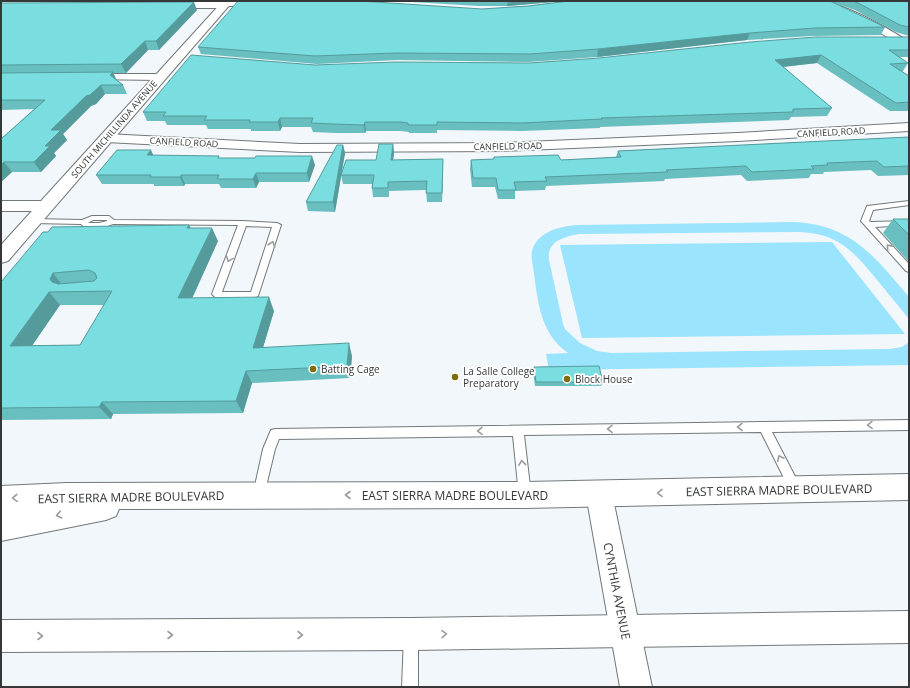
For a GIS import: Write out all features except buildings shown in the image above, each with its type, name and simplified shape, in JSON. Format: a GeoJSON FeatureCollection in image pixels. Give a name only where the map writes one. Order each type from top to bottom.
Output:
{"type":"FeatureCollection","features":[{"type":"Feature","properties":{"kind":"main road","name":"SOUTH MICHILLINDA AVENUE"},"geometry":{"type":"LineString","coordinates":[[1,256],[160,77],[184,58],[226,3]]}},
{"type":"Feature","properties":{"kind":"main road","name":"EAST SIERRA MADRE BOULEVARD"},"geometry":{"type":"LineString","coordinates":[[1,499],[67,496],[525,495],[909,488]]}},
{"type":"Feature","properties":{"kind":"main road"},"geometry":{"type":"LineString","coordinates":[[1,527],[152,496]]}},
{"type":"Feature","properties":{"kind":"main road"},"geometry":{"type":"LineString","coordinates":[[1,636],[411,634],[909,627]]}},
{"type":"Feature","properties":{"kind":"street"},"geometry":{"type":"LineString","coordinates":[[820,1],[904,40],[909,47]]}},
{"type":"Feature","properties":{"kind":"street"},"geometry":{"type":"LineString","coordinates":[[159,5],[273,3]]}},
{"type":"Feature","properties":{"kind":"street"},"geometry":{"type":"LineString","coordinates":[[878,39],[904,40]]}},
{"type":"Feature","properties":{"kind":"street"},"geometry":{"type":"LineString","coordinates":[[79,77],[160,77]]}},
{"type":"Feature","properties":{"kind":"street","name":"CANFIELD ROAD"},"geometry":{"type":"LineString","coordinates":[[106,138],[300,148],[504,147],[738,137],[909,127]]}},
{"type":"Feature","properties":{"kind":"street"},"geometry":{"type":"LineString","coordinates":[[1,206],[46,206]]}},
{"type":"Feature","properties":{"kind":"street","name":"CYNTHIA AVENUE"},"geometry":{"type":"LineString","coordinates":[[599,494],[636,687]]}},
{"type":"Feature","properties":{"kind":"lane"},"geometry":{"type":"LineString","coordinates":[[909,203],[870,208],[865,221],[909,269]]}},
{"type":"Feature","properties":{"kind":"lane"},"geometry":{"type":"LineString","coordinates":[[33,221],[83,222],[86,226],[104,226],[112,222],[243,223],[275,224],[278,226],[255,294],[252,296],[217,295],[243,223]]}},
{"type":"Feature","properties":{"kind":"lane"},"geometry":{"type":"LineString","coordinates":[[869,225],[909,223]]}},
{"type":"Feature","properties":{"kind":"lane"},"geometry":{"type":"LineString","coordinates":[[259,496],[269,449],[275,434],[909,425]]}},
{"type":"Feature","properties":{"kind":"lane"},"geometry":{"type":"LineString","coordinates":[[764,426],[796,490]]}},
{"type":"Feature","properties":{"kind":"lane"},"geometry":{"type":"LineString","coordinates":[[518,430],[525,495]]}},
{"type":"Feature","properties":{"kind":"lane"},"geometry":{"type":"LineString","coordinates":[[410,687],[411,634]]}},
{"type":"Feature","properties":{"kind":"shaded area"},"geometry":{"type":"Polygon","coordinates":[[[792,222],[813,224],[830,229],[846,236],[860,245],[884,268],[909,297],[909,319],[853,253],[835,240],[824,236],[798,232],[580,234],[569,236],[558,241],[551,248],[549,254],[549,260],[565,329],[580,343],[597,351],[612,353],[890,349],[902,347],[909,342],[909,365],[549,370],[546,354],[568,353],[550,334],[541,312],[532,261],[532,252],[539,238],[561,227],[578,225],[792,222]]]}},
{"type":"Feature","properties":{"kind":"shaded area"},"geometry":{"type":"Polygon","coordinates":[[[832,242],[905,334],[582,338],[560,245],[832,242]]]}},
{"type":"Feature","properties":{"kind":"place","name":"Batting Cage"},"geometry":{"type":"Point","coordinates":[313,369]}},
{"type":"Feature","properties":{"kind":"place","name":"La Salle College Preparatory"},"geometry":{"type":"Point","coordinates":[455,377]}},
{"type":"Feature","properties":{"kind":"place","name":"Block House"},"geometry":{"type":"Point","coordinates":[567,379]}}]}
